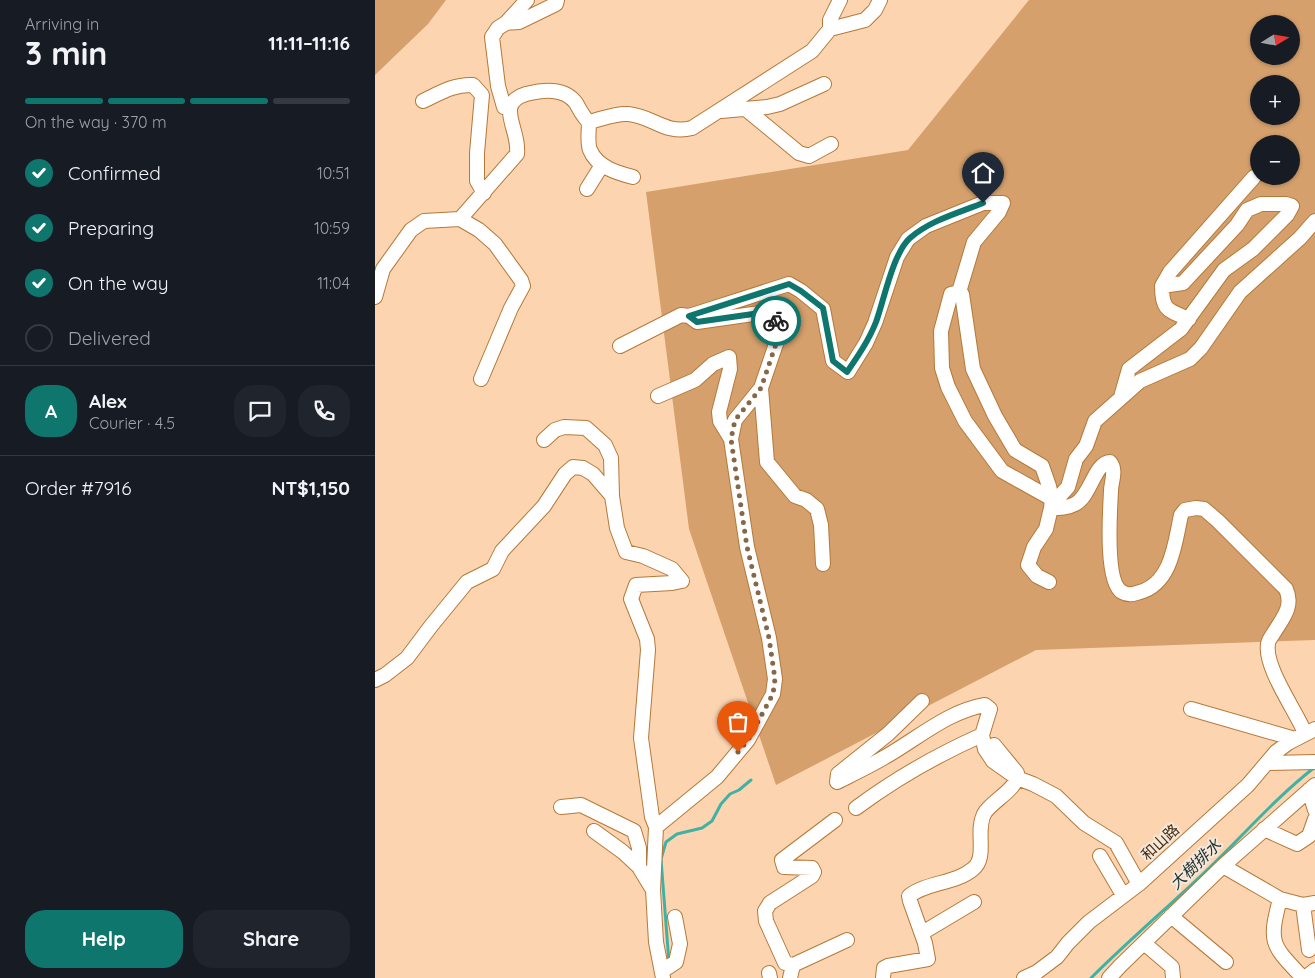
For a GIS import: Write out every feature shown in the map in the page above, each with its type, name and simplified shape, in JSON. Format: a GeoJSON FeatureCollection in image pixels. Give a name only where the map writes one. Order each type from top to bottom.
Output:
{"type":"FeatureCollection","features":[{"type":"Feature","properties":{"kind":"street"},"geometry":{"type":"LineString","coordinates":[[510,108],[504,107],[498,86],[492,37],[498,28],[506,23],[527,0]]}},
{"type":"Feature","properties":{"kind":"street"},"geometry":{"type":"LineString","coordinates":[[506,23],[519,22],[556,4],[557,0]]}},
{"type":"Feature","properties":{"kind":"street"},"geometry":{"type":"LineString","coordinates":[[830,29],[830,20],[840,0]]}},
{"type":"Feature","properties":{"kind":"street"},"geometry":{"type":"LineString","coordinates":[[589,122],[617,114],[628,114],[639,116],[673,130],[693,128],[812,51],[830,29],[865,20],[875,10],[879,0]]}},
{"type":"Feature","properties":{"kind":"street"},"geometry":{"type":"LineString","coordinates":[[423,100],[463,84],[473,84],[482,95],[477,153],[477,181],[484,193]]}},
{"type":"Feature","properties":{"kind":"street"},"geometry":{"type":"LineString","coordinates":[[720,112],[747,110],[780,104],[824,84]]}},
{"type":"Feature","properties":{"kind":"street"},"geometry":{"type":"LineString","coordinates":[[460,219],[517,154],[517,137],[510,108],[513,102],[522,96],[537,92],[555,90],[574,101],[589,122],[590,150],[602,166],[633,177]]}},
{"type":"Feature","properties":{"kind":"street"},"geometry":{"type":"LineString","coordinates":[[747,110],[799,153],[809,156],[831,144]]}},
{"type":"Feature","properties":{"kind":"street"},"geometry":{"type":"LineString","coordinates":[[587,189],[602,166]]}},
{"type":"Feature","properties":{"kind":"street"},"geometry":{"type":"LineString","coordinates":[[1189,320],[1169,310],[1162,300],[1162,286],[1170,272],[1250,180]]}},
{"type":"Feature","properties":{"kind":"street"},"geometry":{"type":"LineString","coordinates":[[619,346],[681,315],[689,316],[789,284],[823,308],[833,361],[847,372],[867,343],[897,257],[908,239],[926,226],[983,203],[1003,203],[999,212],[974,242],[959,292]]}},
{"type":"Feature","properties":{"kind":"street"},"geometry":{"type":"LineString","coordinates":[[1121,397],[1129,369],[1181,329],[1224,270],[1253,249],[1287,215],[1292,206],[1287,204],[1261,204],[1247,210],[1237,225],[1183,283],[1162,286]]}},
{"type":"Feature","properties":{"kind":"street"},"geometry":{"type":"LineString","coordinates":[[375,297],[383,270],[411,230],[424,221],[460,219],[479,230],[495,244],[521,280],[523,286],[511,308],[481,379]]}},
{"type":"Feature","properties":{"kind":"street"},"geometry":{"type":"LineString","coordinates":[[1051,503],[1068,487],[1076,459],[1086,446],[1095,420],[1140,381],[1190,360],[1201,348],[1241,292],[1300,238],[1315,221]]}},
{"type":"Feature","properties":{"kind":"street"},"geometry":{"type":"LineString","coordinates":[[959,292],[962,294],[973,369],[995,416],[1015,450],[1042,466],[1051,503],[1046,529],[1034,547],[1028,565],[1037,576],[1049,582]]}},
{"type":"Feature","properties":{"kind":"street"},"geometry":{"type":"LineString","coordinates":[[959,292],[951,294],[941,331],[942,368],[948,387],[965,421],[1002,471],[1051,503],[1077,503],[1085,496],[1100,466],[1105,462],[1110,462],[1114,471],[1111,488],[1109,545],[1111,565],[1115,584],[1120,591],[1129,595],[1147,590],[1156,583],[1169,567],[1181,515],[1185,510],[1204,509],[1218,521],[1286,589],[1290,596],[1290,603],[1286,612],[1267,643],[1268,659],[1305,734]]}},
{"type":"Feature","properties":{"kind":"street"},"geometry":{"type":"LineString","coordinates":[[656,827],[717,777],[748,740],[773,694],[775,679],[769,638],[747,547],[731,439],[735,420],[761,388],[778,338],[777,321],[760,313],[697,322],[689,316]]}},
{"type":"Feature","properties":{"kind":"street"},"geometry":{"type":"LineString","coordinates":[[658,396],[695,380],[713,364],[729,357],[730,369],[719,412],[720,421],[731,439]]}},
{"type":"Feature","properties":{"kind":"street"},"geometry":{"type":"LineString","coordinates":[[761,388],[767,462],[795,496],[806,500],[817,508],[821,525],[823,564]]}},
{"type":"Feature","properties":{"kind":"street"},"geometry":{"type":"LineString","coordinates":[[544,440],[555,430],[564,427],[586,428],[605,445],[611,458],[612,496],[617,528],[626,552],[643,556],[672,569],[682,581],[672,584],[636,584],[631,599],[647,645],[641,738],[656,827],[653,890],[656,942],[663,974]]}},
{"type":"Feature","properties":{"kind":"street"},"geometry":{"type":"LineString","coordinates":[[375,680],[385,675],[407,658],[467,582],[493,569],[502,551],[544,506],[565,474],[573,467],[583,468],[593,474],[612,496]]}},
{"type":"Feature","properties":{"kind":"street"},"geometry":{"type":"LineString","coordinates":[[922,701],[888,734],[838,774],[837,782],[884,758],[944,721],[973,707],[985,705],[990,710],[982,735],[985,750],[993,761],[1017,778],[1056,796],[1083,823],[1116,843],[1139,884]]}},
{"type":"Feature","properties":{"kind":"street"},"geometry":{"type":"LineString","coordinates":[[1191,708],[1305,734]]}},
{"type":"Feature","properties":{"kind":"street","name":"和山路"},"geometry":{"type":"LineString","coordinates":[[1024,978],[1037,972],[1057,957],[1068,942],[1089,922],[1139,884],[1249,784],[1276,752],[1305,734]]}},
{"type":"Feature","properties":{"kind":"street"},"geometry":{"type":"LineString","coordinates":[[856,808],[891,783],[948,750],[982,735]]}},
{"type":"Feature","properties":{"kind":"street"},"geometry":{"type":"LineString","coordinates":[[883,978],[884,968],[888,966],[928,959],[922,933],[909,901],[909,896],[915,892],[956,879],[979,864],[981,858],[979,831],[984,814],[989,807],[1014,785],[1017,778],[1017,773],[994,745]]}},
{"type":"Feature","properties":{"kind":"street"},"geometry":{"type":"LineString","coordinates":[[1267,763],[1315,762]]}},
{"type":"Feature","properties":{"kind":"street"},"geometry":{"type":"LineString","coordinates":[[1312,787],[1315,810]]}},
{"type":"Feature","properties":{"kind":"street"},"geometry":{"type":"LineString","coordinates":[[1109,978],[1223,866],[1312,787]]}},
{"type":"Feature","properties":{"kind":"street"},"geometry":{"type":"LineString","coordinates":[[561,807],[581,805],[634,831],[639,848],[639,867]]}},
{"type":"Feature","properties":{"kind":"street"},"geometry":{"type":"LineString","coordinates":[[1264,829],[1297,844],[1309,836],[1315,819]]}},
{"type":"Feature","properties":{"kind":"street"},"geometry":{"type":"LineString","coordinates":[[835,820],[782,860],[784,866],[812,868],[814,872],[812,876],[770,903],[765,911],[766,921],[785,963],[791,971],[847,940]]}},
{"type":"Feature","properties":{"kind":"street"},"geometry":{"type":"LineString","coordinates":[[594,832],[623,852],[639,867],[653,890]]}},
{"type":"Feature","properties":{"kind":"street"},"geometry":{"type":"LineString","coordinates":[[1100,856],[1123,895]]}},
{"type":"Feature","properties":{"kind":"street"},"geometry":{"type":"LineString","coordinates":[[1223,866],[1280,898],[1309,904],[1309,950]]}},
{"type":"Feature","properties":{"kind":"street"},"geometry":{"type":"LineString","coordinates":[[1280,898],[1273,934],[1275,944],[1280,954],[1304,978],[1315,970]]}},
{"type":"Feature","properties":{"kind":"street"},"geometry":{"type":"LineString","coordinates":[[922,933],[974,902]]}},
{"type":"Feature","properties":{"kind":"street"},"geometry":{"type":"LineString","coordinates":[[1171,916],[1226,962]]}},
{"type":"Feature","properties":{"kind":"street"},"geometry":{"type":"LineString","coordinates":[[663,974],[676,962],[680,944],[675,917]]}},
{"type":"Feature","properties":{"kind":"street"},"geometry":{"type":"LineString","coordinates":[[1144,943],[1172,967],[1173,978]]}},
{"type":"Feature","properties":{"kind":"shaded area"},"geometry":{"type":"Polygon","coordinates":[[[375,0],[446,0],[428,24],[375,75],[375,0]]]}},
{"type":"Feature","properties":{"kind":"shaded area"},"geometry":{"type":"Polygon","coordinates":[[[1029,0],[1315,0],[1315,640],[1036,650],[776,785],[689,529],[646,192],[908,150],[1029,0]]]}},
{"type":"Feature","properties":{"kind":"waterway","name":"大樹排水"},"geometry":{"type":"LineString","coordinates":[[1091,978],[1205,872],[1272,805],[1315,767]]}},
{"type":"Feature","properties":{"kind":"waterway"},"geometry":{"type":"LineString","coordinates":[[669,963],[661,859],[666,842],[677,834],[702,828],[712,821],[721,804],[730,794],[739,790],[751,780]]}},
{"type":"Feature","properties":{"kind":"way so far"},"geometry":{"type":"LineString","coordinates":[[738,752],[748,740],[773,694],[775,679],[769,638],[747,547],[731,439],[735,420],[761,388],[778,338],[776,321]]}},
{"type":"Feature","properties":{"kind":"route"},"geometry":{"type":"LineString","coordinates":[[776,321],[760,313],[697,322],[689,316],[789,284],[823,308],[833,361],[847,372],[867,343],[897,257],[908,239],[926,226],[983,203]]}}]}
